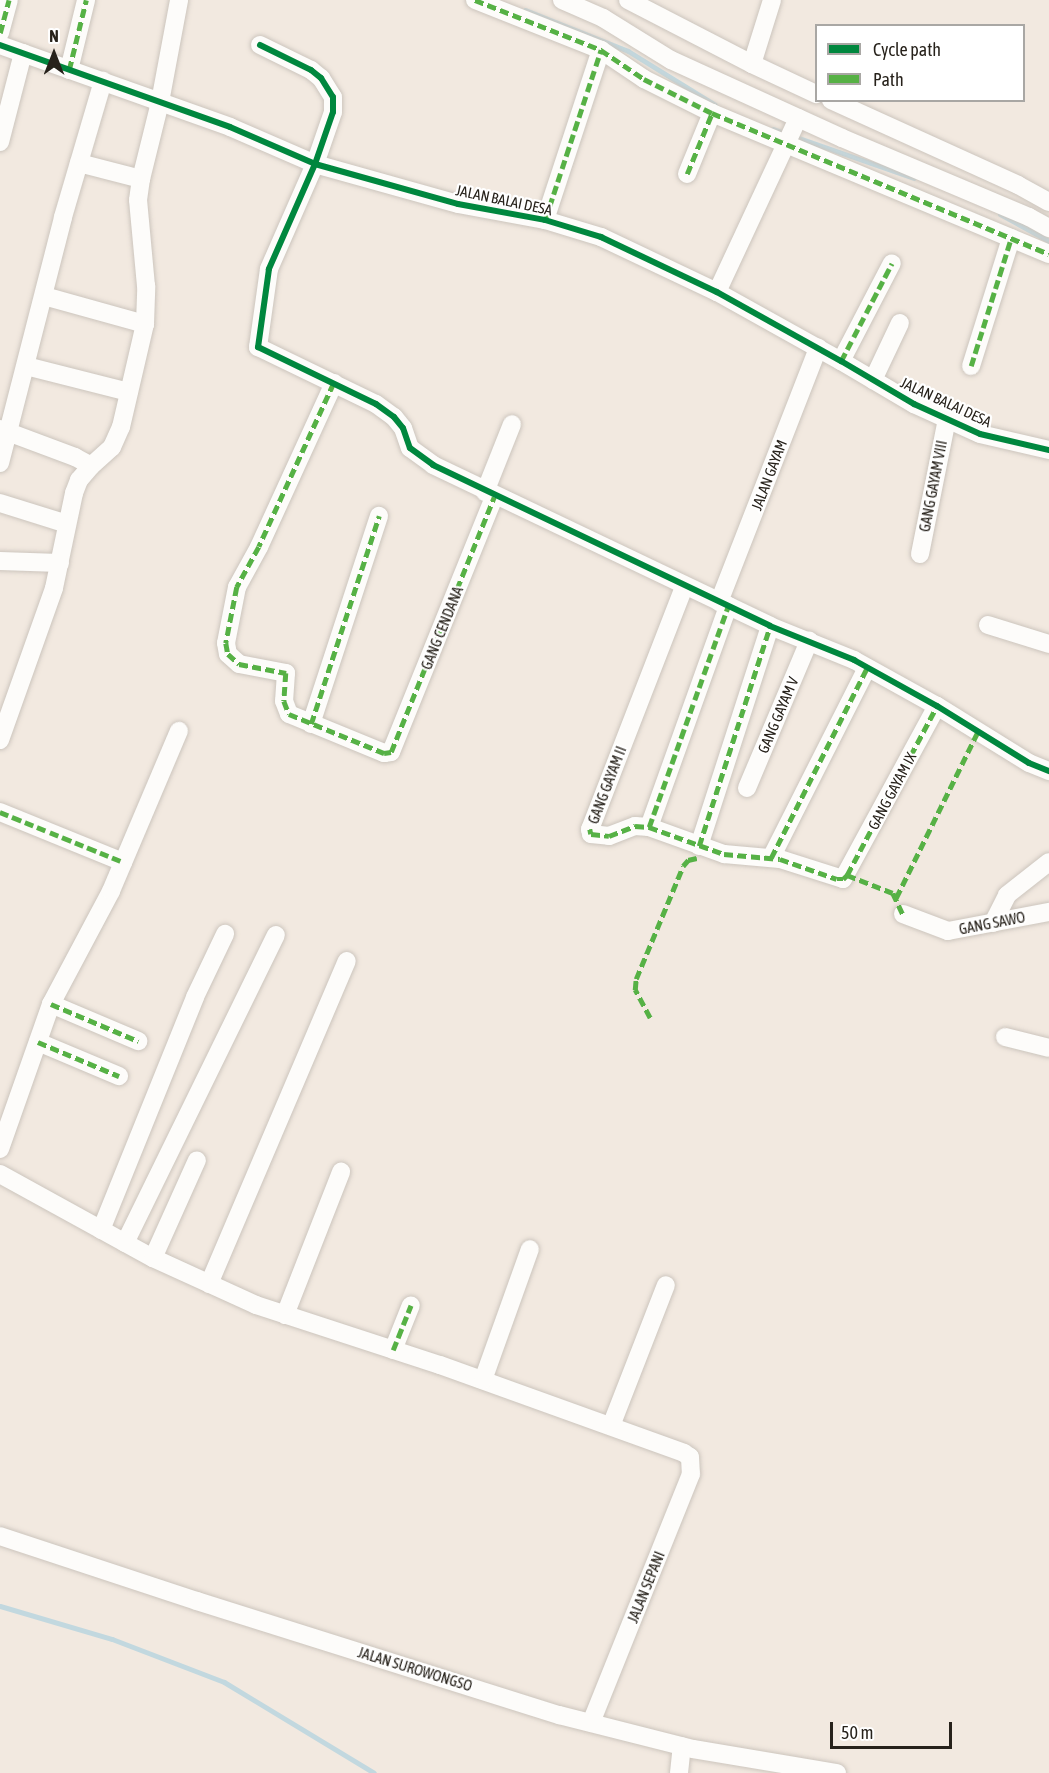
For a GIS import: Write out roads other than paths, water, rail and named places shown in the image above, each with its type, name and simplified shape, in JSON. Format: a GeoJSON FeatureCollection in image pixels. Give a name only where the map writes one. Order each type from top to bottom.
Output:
{"type":"FeatureCollection","features":[{"type":"Feature","properties":{"kind":"street"},"geometry":{"type":"LineString","coordinates":[[0,33],[9,0]]}},
{"type":"Feature","properties":{"kind":"street"},"geometry":{"type":"LineString","coordinates":[[69,70],[86,0]]}},
{"type":"Feature","properties":{"kind":"street"},"geometry":{"type":"LineString","coordinates":[[0,740],[60,563],[74,493],[80,480],[91,466],[112,447],[121,427],[145,324],[146,286],[138,200],[160,102],[179,0]]}},
{"type":"Feature","properties":{"kind":"street"},"geometry":{"type":"LineString","coordinates":[[475,0],[601,50],[644,79],[712,113],[792,131],[1017,212],[1046,240]]}},
{"type":"Feature","properties":{"kind":"street"},"geometry":{"type":"LineString","coordinates":[[562,0],[603,18],[792,131],[1011,238],[1046,240]]}},
{"type":"Feature","properties":{"kind":"street"},"geometry":{"type":"LineString","coordinates":[[628,0],[650,5],[752,64],[815,94]]}},
{"type":"Feature","properties":{"kind":"street"},"geometry":{"type":"LineString","coordinates":[[752,64],[772,0]]}},
{"type":"Feature","properties":{"kind":"street","name":"JALAN BALAI DESA"},"geometry":{"type":"LineString","coordinates":[[0,45],[230,127],[315,164],[458,204],[545,220],[601,237],[717,292],[914,404],[980,434],[1049,450]]}},
{"type":"Feature","properties":{"kind":"street"},"geometry":{"type":"LineString","coordinates":[[260,45],[311,70],[321,78],[333,97],[333,112],[315,164],[269,269],[257,341],[260,350],[376,404],[394,417],[403,428],[410,448],[433,465],[490,495],[684,586],[867,668],[937,706],[1029,763],[1049,771]]}},
{"type":"Feature","properties":{"kind":"street"},"geometry":{"type":"LineString","coordinates":[[545,220],[601,50]]}},
{"type":"Feature","properties":{"kind":"street"},"geometry":{"type":"LineString","coordinates":[[0,142],[23,53]]}},
{"type":"Feature","properties":{"kind":"street"},"geometry":{"type":"LineString","coordinates":[[0,463],[5,430],[26,366],[63,217],[103,81]]}},
{"type":"Feature","properties":{"kind":"street"},"geometry":{"type":"LineString","coordinates":[[835,102],[1018,185],[1049,202]]}},
{"type":"Feature","properties":{"kind":"street"},"geometry":{"type":"LineString","coordinates":[[687,174],[712,113]]}},
{"type":"Feature","properties":{"kind":"street"},"geometry":{"type":"LineString","coordinates":[[717,292],[792,131]]}},
{"type":"Feature","properties":{"kind":"street"},"geometry":{"type":"LineString","coordinates":[[79,163],[141,179]]}},
{"type":"Feature","properties":{"kind":"street"},"geometry":{"type":"LineString","coordinates":[[972,366],[1011,238]]}},
{"type":"Feature","properties":{"kind":"street"},"geometry":{"type":"LineString","coordinates":[[841,361],[892,263]]}},
{"type":"Feature","properties":{"kind":"street"},"geometry":{"type":"LineString","coordinates":[[44,296],[145,324]]}},
{"type":"Feature","properties":{"kind":"street"},"geometry":{"type":"LineString","coordinates":[[873,380],[900,323]]}},
{"type":"Feature","properties":{"kind":"street","name":"JALAN GAYAM"},"geometry":{"type":"LineString","coordinates":[[649,827],[724,604],[818,348]]}},
{"type":"Feature","properties":{"kind":"street"},"geometry":{"type":"LineString","coordinates":[[26,366],[129,392]]}},
{"type":"Feature","properties":{"kind":"street"},"geometry":{"type":"LineString","coordinates":[[334,383],[259,547],[237,587],[226,643],[228,654],[238,664],[286,673],[284,701],[286,711],[311,723],[379,516]]}},
{"type":"Feature","properties":{"kind":"street","name":"GANG GAYAM VIII"},"geometry":{"type":"LineString","coordinates":[[920,554],[947,419]]}},
{"type":"Feature","properties":{"kind":"street","name":"GANG CENDANA"},"geometry":{"type":"LineString","coordinates":[[311,723],[384,753],[391,752],[490,495],[512,424]]}},
{"type":"Feature","properties":{"kind":"street"},"geometry":{"type":"LineString","coordinates":[[5,430],[75,457],[91,466]]}},
{"type":"Feature","properties":{"kind":"street"},"geometry":{"type":"LineString","coordinates":[[0,503],[67,525]]}},
{"type":"Feature","properties":{"kind":"street"},"geometry":{"type":"LineString","coordinates":[[0,561],[60,563]]}},
{"type":"Feature","properties":{"kind":"street","name":"GANG GAYAM II"},"geometry":{"type":"LineString","coordinates":[[649,827],[635,826],[609,836],[589,831],[684,586]]}},
{"type":"Feature","properties":{"kind":"street"},"geometry":{"type":"LineString","coordinates":[[988,625],[1049,644]]}},
{"type":"Feature","properties":{"kind":"street"},"geometry":{"type":"LineString","coordinates":[[699,846],[770,626]]}},
{"type":"Feature","properties":{"kind":"street","name":"GANG GAYAM V"},"geometry":{"type":"LineString","coordinates":[[747,788],[809,641]]}},
{"type":"Feature","properties":{"kind":"street"},"geometry":{"type":"LineString","coordinates":[[649,827],[724,854],[771,858],[867,668]]}},
{"type":"Feature","properties":{"kind":"street","name":"GANG GAYAM IX"},"geometry":{"type":"LineString","coordinates":[[771,858],[843,879],[937,706]]}},
{"type":"Feature","properties":{"kind":"street"},"geometry":{"type":"LineString","coordinates":[[0,1149],[51,1004],[111,891],[178,731]]}},
{"type":"Feature","properties":{"kind":"street"},"geometry":{"type":"LineString","coordinates":[[0,812],[123,862]]}},
{"type":"Feature","properties":{"kind":"street"},"geometry":{"type":"LineString","coordinates":[[993,923],[1007,895],[1049,862]]}},
{"type":"Feature","properties":{"kind":"street","name":"GANG SAWO"},"geometry":{"type":"LineString","coordinates":[[903,914],[948,931],[1049,912]]}},
{"type":"Feature","properties":{"kind":"street"},"geometry":{"type":"LineString","coordinates":[[101,1230],[195,997],[225,934]]}},
{"type":"Feature","properties":{"kind":"street"},"geometry":{"type":"LineString","coordinates":[[125,1243],[276,935]]}},
{"type":"Feature","properties":{"kind":"street"},"geometry":{"type":"LineString","coordinates":[[209,1284],[347,961]]}},
{"type":"Feature","properties":{"kind":"street"},"geometry":{"type":"LineString","coordinates":[[51,1004],[138,1041]]}},
{"type":"Feature","properties":{"kind":"street"},"geometry":{"type":"LineString","coordinates":[[1005,1037],[1049,1048]]}},
{"type":"Feature","properties":{"kind":"street"},"geometry":{"type":"LineString","coordinates":[[38,1042],[119,1076]]}},
{"type":"Feature","properties":{"kind":"street"},"geometry":{"type":"LineString","coordinates":[[153,1258],[197,1160]]}},
{"type":"Feature","properties":{"kind":"street"},"geometry":{"type":"LineString","coordinates":[[285,1315],[340,1172]]}},
{"type":"Feature","properties":{"kind":"street"},"geometry":{"type":"LineString","coordinates":[[0,1174],[153,1258],[256,1305],[483,1380],[611,1426],[666,1286]]}},
{"type":"Feature","properties":{"kind":"street"},"geometry":{"type":"LineString","coordinates":[[483,1380],[530,1249]]}},
{"type":"Feature","properties":{"kind":"street"},"geometry":{"type":"LineString","coordinates":[[393,1350],[411,1305]]}},
{"type":"Feature","properties":{"kind":"street","name":"JALAN SEPANI"},"geometry":{"type":"LineString","coordinates":[[591,1723],[691,1474],[690,1458],[684,1453],[611,1426]]}},
{"type":"Feature","properties":{"kind":"street","name":"JALAN SUROWONGSO"},"geometry":{"type":"LineString","coordinates":[[0,1536],[197,1601],[559,1715],[682,1746],[837,1773]]}},
{"type":"Feature","properties":{"kind":"street"},"geometry":{"type":"LineString","coordinates":[[679,1773],[682,1746]]}},
{"type":"Feature","properties":{"kind":"waterway"},"geometry":{"type":"LineString","coordinates":[[525,10],[628,51],[715,105]]}},
{"type":"Feature","properties":{"kind":"waterway"},"geometry":{"type":"LineString","coordinates":[[773,129],[914,178]]}},
{"type":"Feature","properties":{"kind":"waterway"},"geometry":{"type":"LineString","coordinates":[[1000,214],[1049,241]]}},
{"type":"Feature","properties":{"kind":"waterway"},"geometry":{"type":"LineString","coordinates":[[0,1606],[112,1639],[224,1682],[374,1773]]}}]}
